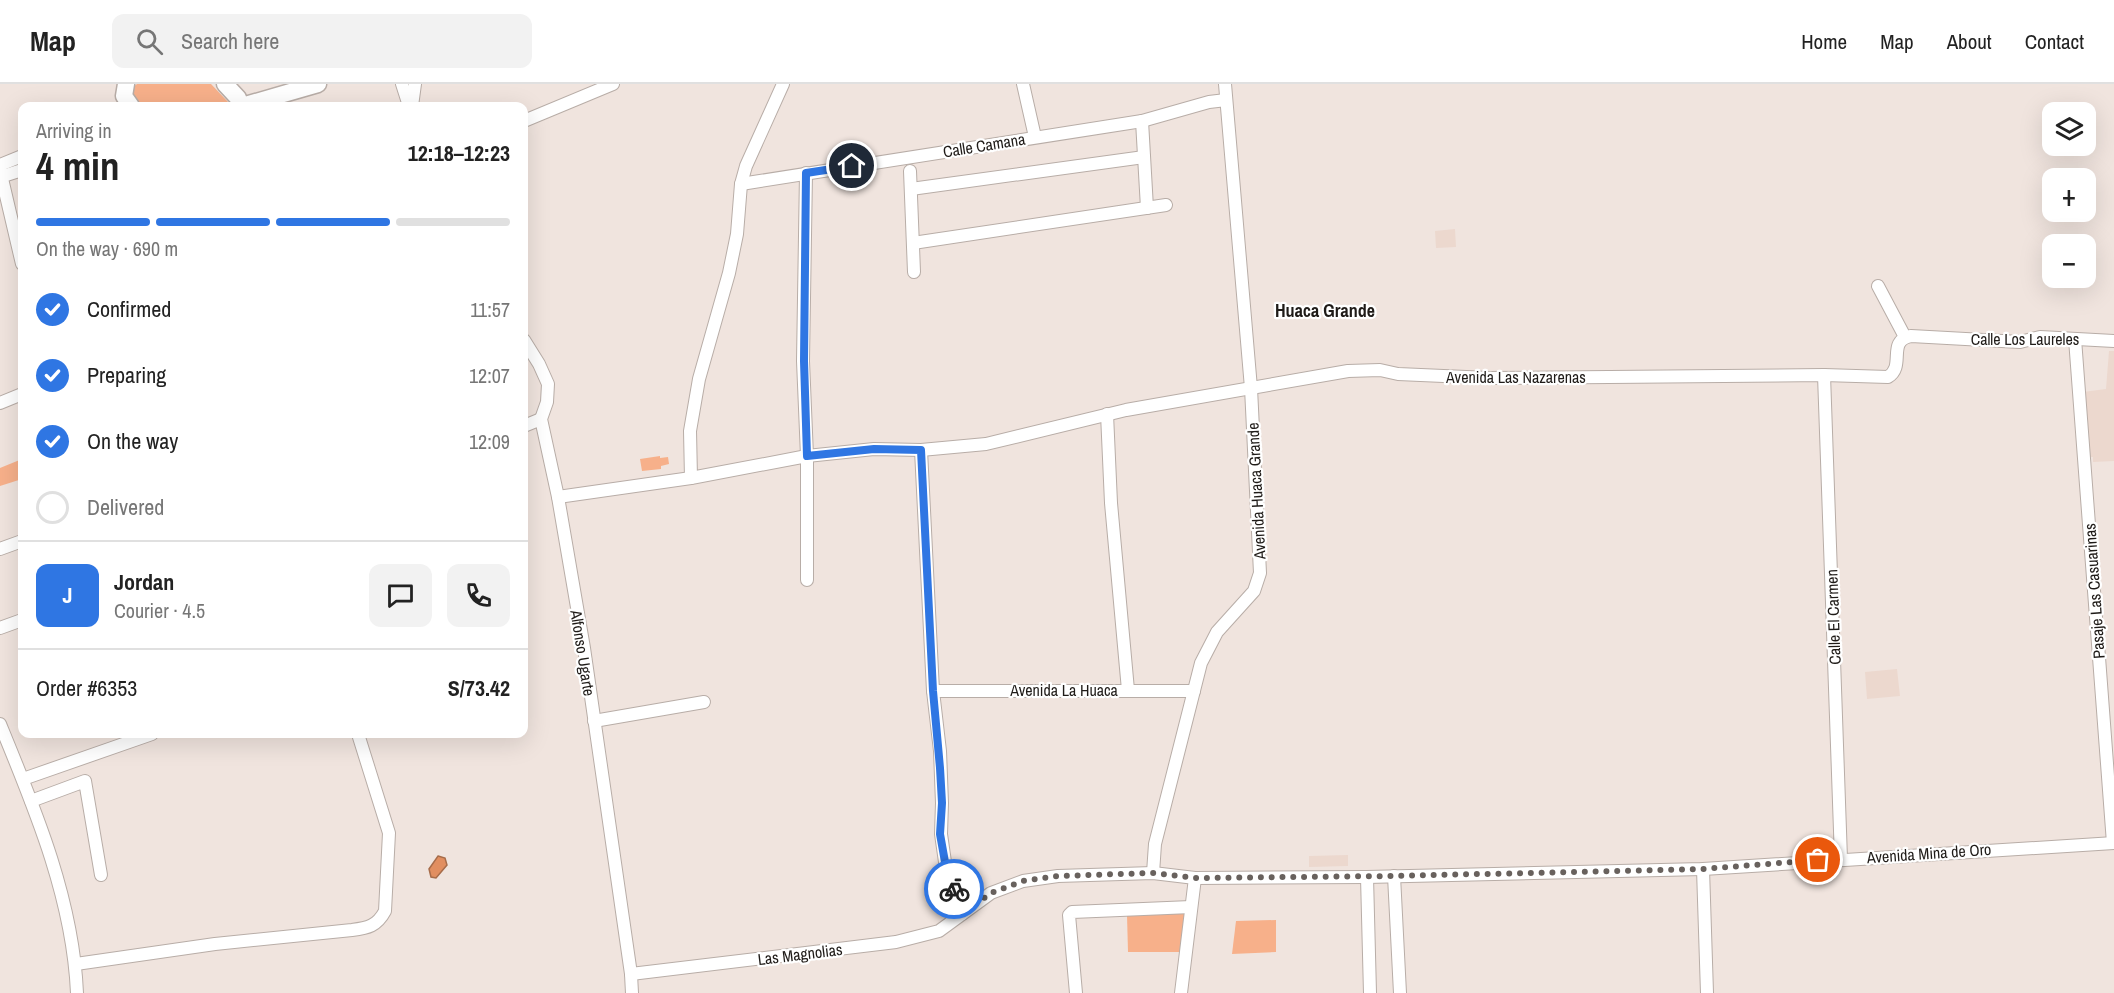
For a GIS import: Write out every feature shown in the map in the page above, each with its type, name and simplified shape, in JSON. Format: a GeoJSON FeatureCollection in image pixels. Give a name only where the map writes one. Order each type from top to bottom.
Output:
{"type":"FeatureCollection","features":[{"type":"Feature","properties":{"kind":"main road"},"geometry":{"type":"LineString","coordinates":[[225,84],[240,102]]}},
{"type":"Feature","properties":{"kind":"main road"},"geometry":{"type":"LineString","coordinates":[[271,102],[318,84]]}},
{"type":"Feature","properties":{"kind":"main road"},"geometry":{"type":"LineString","coordinates":[[123,85],[124,96],[128,102]]}},
{"type":"Feature","properties":{"kind":"street"},"geometry":{"type":"LineString","coordinates":[[402,84],[409,102]]}},
{"type":"Feature","properties":{"kind":"street"},"geometry":{"type":"LineString","coordinates":[[412,102],[416,84]]}},
{"type":"Feature","properties":{"kind":"street"},"geometry":{"type":"LineString","coordinates":[[528,119],[613,84]]}},
{"type":"Feature","properties":{"kind":"street"},"geometry":{"type":"LineString","coordinates":[[691,478],[690,431],[699,379],[737,234],[741,184],[746,166],[783,84]]}},
{"type":"Feature","properties":{"kind":"street"},"geometry":{"type":"LineString","coordinates":[[1023,84],[1035,137]]}},
{"type":"Feature","properties":{"kind":"street","name":"Avenida Huaca Grande"},"geometry":{"type":"LineString","coordinates":[[1153,873],[1155,844],[1201,663],[1217,632],[1254,591],[1260,573],[1251,388],[1225,84]]}},
{"type":"Feature","properties":{"kind":"street","name":"Calle Camana"},"geometry":{"type":"LineString","coordinates":[[741,184],[1142,121],[1209,102],[1226,100]]}},
{"type":"Feature","properties":{"kind":"street"},"geometry":{"type":"LineString","coordinates":[[1142,121],[1147,208]]}},
{"type":"Feature","properties":{"kind":"street"},"geometry":{"type":"LineString","coordinates":[[911,189],[1144,157]]}},
{"type":"Feature","properties":{"kind":"street"},"geometry":{"type":"LineString","coordinates":[[0,172],[18,159]]}},
{"type":"Feature","properties":{"kind":"street"},"geometry":{"type":"LineString","coordinates":[[0,172],[18,170]]}},
{"type":"Feature","properties":{"kind":"street"},"geometry":{"type":"LineString","coordinates":[[910,171],[914,272]]}},
{"type":"Feature","properties":{"kind":"street"},"geometry":{"type":"LineString","coordinates":[[0,172],[18,234]]}},
{"type":"Feature","properties":{"kind":"street"},"geometry":{"type":"LineString","coordinates":[[806,173],[804,361],[807,580]]}},
{"type":"Feature","properties":{"kind":"street"},"geometry":{"type":"LineString","coordinates":[[913,243],[1166,205]]}},
{"type":"Feature","properties":{"kind":"street"},"geometry":{"type":"LineString","coordinates":[[1878,286],[1903,338]]}},
{"type":"Feature","properties":{"kind":"street","name":"Calle Los Laureles"},"geometry":{"type":"LineString","coordinates":[[1903,338],[1911,336],[2020,342],[2040,337],[2114,341]]}},
{"type":"Feature","properties":{"kind":"street","name":"Avenida Las Nazarenas"},"geometry":{"type":"LineString","coordinates":[[558,497],[691,478],[807,456],[874,449],[921,450],[986,444],[1107,414],[1364,369],[1398,374],[1489,378],[1891,375],[1896,369],[1898,348],[1903,338]]}},
{"type":"Feature","properties":{"kind":"street","name":"Pasaje Las Casuarinas"},"geometry":{"type":"LineString","coordinates":[[2075,339],[2113,843]]}},
{"type":"Feature","properties":{"kind":"street","name":"Alfonso Ugarte"},"geometry":{"type":"LineString","coordinates":[[528,346],[548,384],[547,402],[541,419],[558,497],[584,648],[632,993]]}},
{"type":"Feature","properties":{"kind":"street","name":"Calle El Carmen"},"geometry":{"type":"LineString","coordinates":[[1824,375],[1841,859]]}},
{"type":"Feature","properties":{"kind":"street"},"geometry":{"type":"LineString","coordinates":[[0,403],[18,396]]}},
{"type":"Feature","properties":{"kind":"street"},"geometry":{"type":"LineString","coordinates":[[1107,414],[1111,503],[1128,690]]}},
{"type":"Feature","properties":{"kind":"street"},"geometry":{"type":"LineString","coordinates":[[528,424],[541,419]]}},
{"type":"Feature","properties":{"kind":"street"},"geometry":{"type":"LineString","coordinates":[[921,450],[933,691],[940,762],[942,803],[940,834],[945,862],[962,914]]}},
{"type":"Feature","properties":{"kind":"street"},"geometry":{"type":"LineString","coordinates":[[0,549],[18,542]]}},
{"type":"Feature","properties":{"kind":"street"},"geometry":{"type":"LineString","coordinates":[[0,628],[18,621]]}},
{"type":"Feature","properties":{"kind":"street","name":"Avenida La Huaca"},"geometry":{"type":"LineString","coordinates":[[933,691],[1194,691]]}},
{"type":"Feature","properties":{"kind":"street"},"geometry":{"type":"LineString","coordinates":[[594,721],[704,702]]}},
{"type":"Feature","properties":{"kind":"street"},"geometry":{"type":"LineString","coordinates":[[0,724],[50,852],[76,964],[77,993]]}},
{"type":"Feature","properties":{"kind":"street"},"geometry":{"type":"LineString","coordinates":[[23,779],[141,738]]}},
{"type":"Feature","properties":{"kind":"street"},"geometry":{"type":"LineString","coordinates":[[76,964],[215,944],[352,930],[369,927],[379,922],[385,911],[389,833],[359,738]]}},
{"type":"Feature","properties":{"kind":"street"},"geometry":{"type":"LineString","coordinates":[[31,801],[85,781],[101,875]]}},
{"type":"Feature","properties":{"kind":"street","name":"Avenida Mina de Oro"},"geometry":{"type":"LineString","coordinates":[[962,914],[991,893],[1023,881],[1058,876],[1153,873],[1195,878],[1367,877],[1703,869],[2113,843]]}},
{"type":"Feature","properties":{"kind":"street"},"geometry":{"type":"LineString","coordinates":[[1703,869],[1707,993]]}},
{"type":"Feature","properties":{"kind":"street"},"geometry":{"type":"LineString","coordinates":[[1394,876],[1400,993]]}},
{"type":"Feature","properties":{"kind":"street"},"geometry":{"type":"LineString","coordinates":[[1367,877],[1370,993]]}},
{"type":"Feature","properties":{"kind":"street"},"geometry":{"type":"LineString","coordinates":[[1181,993],[1195,878]]}},
{"type":"Feature","properties":{"kind":"street"},"geometry":{"type":"LineString","coordinates":[[1076,993],[1069,915],[1072,912],[1191,907]]}},
{"type":"Feature","properties":{"kind":"street","name":"Las Magnolias"},"geometry":{"type":"LineString","coordinates":[[631,974],[897,942],[939,931],[962,914]]}},
{"type":"Feature","properties":{"kind":"shaded area"},"geometry":{"type":"Polygon","coordinates":[[[137,84],[211,84],[228,102],[138,102],[133,97],[133,87],[137,84]]]}},
{"type":"Feature","properties":{"kind":"shaded area"},"geometry":{"type":"Polygon","coordinates":[[[1455,229],[1456,247],[1436,248],[1435,231],[1455,229]]]}},
{"type":"Feature","properties":{"kind":"shaded area"},"geometry":{"type":"Polygon","coordinates":[[[2109,351],[2114,351],[2114,461],[2093,462],[2093,457],[2085,457],[2083,392],[2106,389],[2109,351]]]}},
{"type":"Feature","properties":{"kind":"shaded area"},"geometry":{"type":"Polygon","coordinates":[[[660,456],[660,458],[668,457],[669,464],[661,466],[661,469],[642,471],[640,459],[660,456]]]}},
{"type":"Feature","properties":{"kind":"shaded area"},"geometry":{"type":"Polygon","coordinates":[[[18,461],[18,480],[0,486],[0,468],[18,461]]]}},
{"type":"Feature","properties":{"kind":"shaded area"},"geometry":{"type":"Polygon","coordinates":[[[1897,669],[1900,696],[1867,699],[1865,672],[1897,669]]]}},
{"type":"Feature","properties":{"kind":"shaded area"},"geometry":{"type":"Polygon","coordinates":[[[1348,855],[1348,866],[1309,867],[1309,856],[1348,855]]]}},
{"type":"Feature","properties":{"kind":"shaded area"},"geometry":{"type":"Polygon","coordinates":[[[438,856],[445,858],[447,865],[436,878],[431,877],[429,869],[438,856]]]}},
{"type":"Feature","properties":{"kind":"shaded area"},"geometry":{"type":"Polygon","coordinates":[[[1185,912],[1180,952],[1128,952],[1127,915],[1185,912]]]}},
{"type":"Feature","properties":{"kind":"shaded area"},"geometry":{"type":"Polygon","coordinates":[[[1276,920],[1276,952],[1232,954],[1236,921],[1276,920]]]}},
{"type":"Feature","properties":{"kind":"way so far"},"geometry":{"type":"LineString","coordinates":[[954,889],[962,914],[991,893],[1023,881],[1058,876],[1153,873],[1195,878],[1394,876],[1703,869],[1818,860]]}},
{"type":"Feature","properties":{"kind":"district","name":"Huaca Grande"},"geometry":{"type":"Point","coordinates":[1325,310]}},
{"type":"Feature","properties":{"kind":"route"},"geometry":{"type":"LineString","coordinates":[[852,166],[806,173],[804,361],[807,456],[874,449],[921,450],[933,691],[940,751],[942,803],[940,834],[945,862],[954,889]]}}]}
